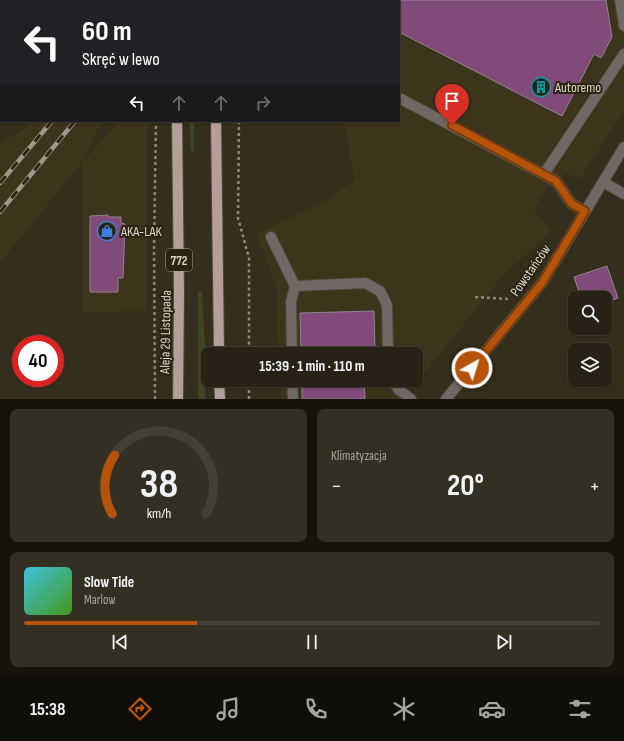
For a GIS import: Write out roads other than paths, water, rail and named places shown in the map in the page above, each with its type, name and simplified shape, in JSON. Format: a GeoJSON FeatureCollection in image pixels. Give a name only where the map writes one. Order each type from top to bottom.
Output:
{"type":"FeatureCollection","features":[{"type":"Feature","properties":{"kind":"main road","name":"Aleja 29 Listopada"},"geometry":{"type":"LineString","coordinates":[[177,122],[179,284],[178,399]]}},
{"type":"Feature","properties":{"kind":"main road"},"geometry":{"type":"LineString","coordinates":[[216,122],[219,347]]}},
{"type":"Feature","properties":{"kind":"main road"},"geometry":{"type":"LineString","coordinates":[[219,387],[220,399]]}},
{"type":"Feature","properties":{"kind":"street"},"geometry":{"type":"LineString","coordinates":[[620,0],[624,26]]}},
{"type":"Feature","properties":{"kind":"street"},"geometry":{"type":"LineString","coordinates":[[544,174],[624,54]]}},
{"type":"Feature","properties":{"kind":"street"},"geometry":{"type":"LineString","coordinates":[[400,99],[556,181],[572,204],[585,211]]}},
{"type":"Feature","properties":{"kind":"street","name":"Powstańców"},"geometry":{"type":"LineString","coordinates":[[446,399],[542,283],[624,148]]}},
{"type":"Feature","properties":{"kind":"street"},"geometry":{"type":"LineString","coordinates":[[603,182],[624,194]]}},
{"type":"Feature","properties":{"kind":"street"},"geometry":{"type":"LineString","coordinates":[[271,237],[295,286],[291,301],[292,347]]}},
{"type":"Feature","properties":{"kind":"street"},"geometry":{"type":"LineString","coordinates":[[295,286],[366,283],[380,292],[387,305],[388,347]]}},
{"type":"Feature","properties":{"kind":"street"},"geometry":{"type":"LineString","coordinates":[[292,387],[293,399]]}},
{"type":"Feature","properties":{"kind":"street"},"geometry":{"type":"LineString","coordinates":[[397,387],[411,399]]}},
{"type":"Feature","properties":{"kind":"railway"},"geometry":{"type":"LineString","coordinates":[[0,183],[51,122]]}},
{"type":"Feature","properties":{"kind":"railway"},"geometry":{"type":"LineString","coordinates":[[0,212],[74,122]]}},
{"type":"Feature","properties":{"kind":"place","name":"Autoremo"},"geometry":{"type":"Point","coordinates":[541,87]}},
{"type":"Feature","properties":{"kind":"place","name":"AKA-LAK"},"geometry":{"type":"Point","coordinates":[107,231]}}]}
